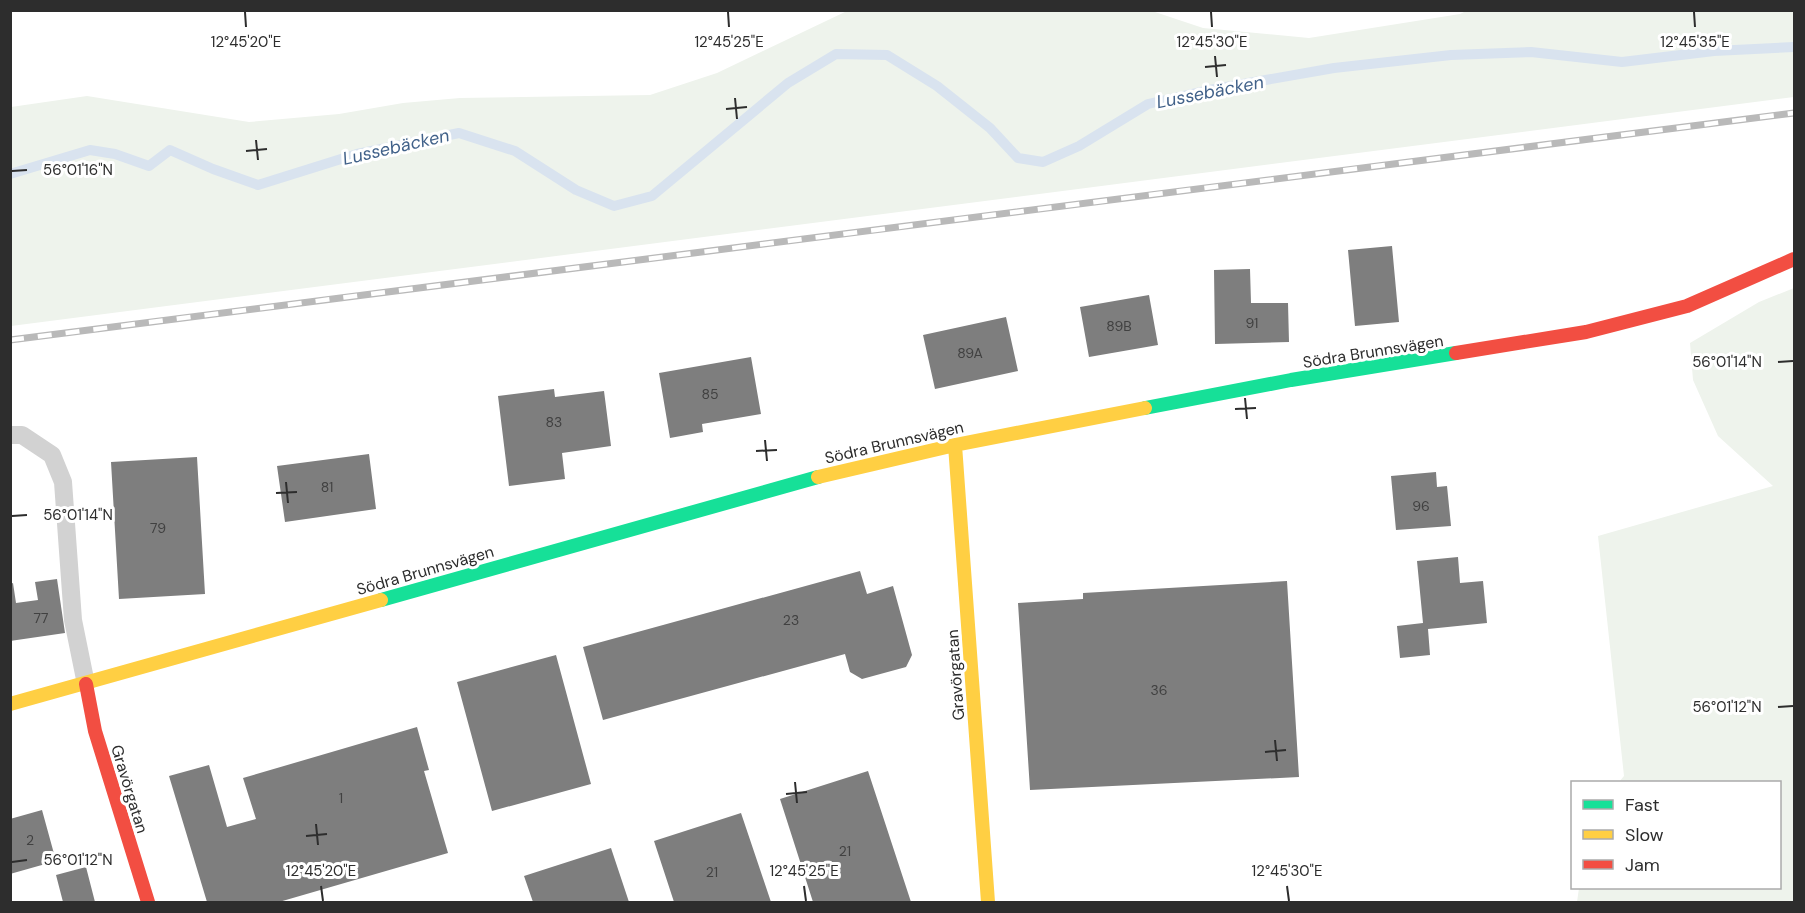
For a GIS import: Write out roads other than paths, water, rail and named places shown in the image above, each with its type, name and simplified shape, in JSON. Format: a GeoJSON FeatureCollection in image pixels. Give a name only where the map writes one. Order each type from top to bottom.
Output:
{"type":"FeatureCollection","features":[{"type":"Feature","properties":{"kind":"street","name":"Södra Brunnsvägen"},"geometry":{"type":"LineString","coordinates":[[10,704],[838,471],[955,445],[1291,380],[1586,332],[1687,306],[1794,259]]}},
{"type":"Feature","properties":{"kind":"street","name":"Gravörgatan"},"geometry":{"type":"LineString","coordinates":[[955,445],[988,903]]}},
{"type":"Feature","properties":{"kind":"street","name":"Gravörgatan"},"geometry":{"type":"LineString","coordinates":[[86,684],[95,731],[148,903]]}},
{"type":"Feature","properties":{"kind":"lane"},"geometry":{"type":"LineString","coordinates":[[10,435],[22,435],[52,455],[63,482],[73,620],[86,684]]}},
{"type":"Feature","properties":{"kind":"waterway","name":"Lussebäcken"},"geometry":{"type":"LineString","coordinates":[[10,174],[90,150],[115,154],[149,166],[170,150],[258,185],[357,154],[459,133],[515,151],[576,190],[614,206],[652,196],[788,83],[836,54],[887,55],[937,86],[990,128],[1018,158],[1043,162],[1079,146],[1148,104],[1209,90],[1334,68],[1451,55],[1531,52],[1622,62],[1714,51],[1794,47]]}},
{"type":"Feature","properties":{"kind":"railway"},"geometry":{"type":"LineString","coordinates":[[10,340],[1794,113]]}}]}
